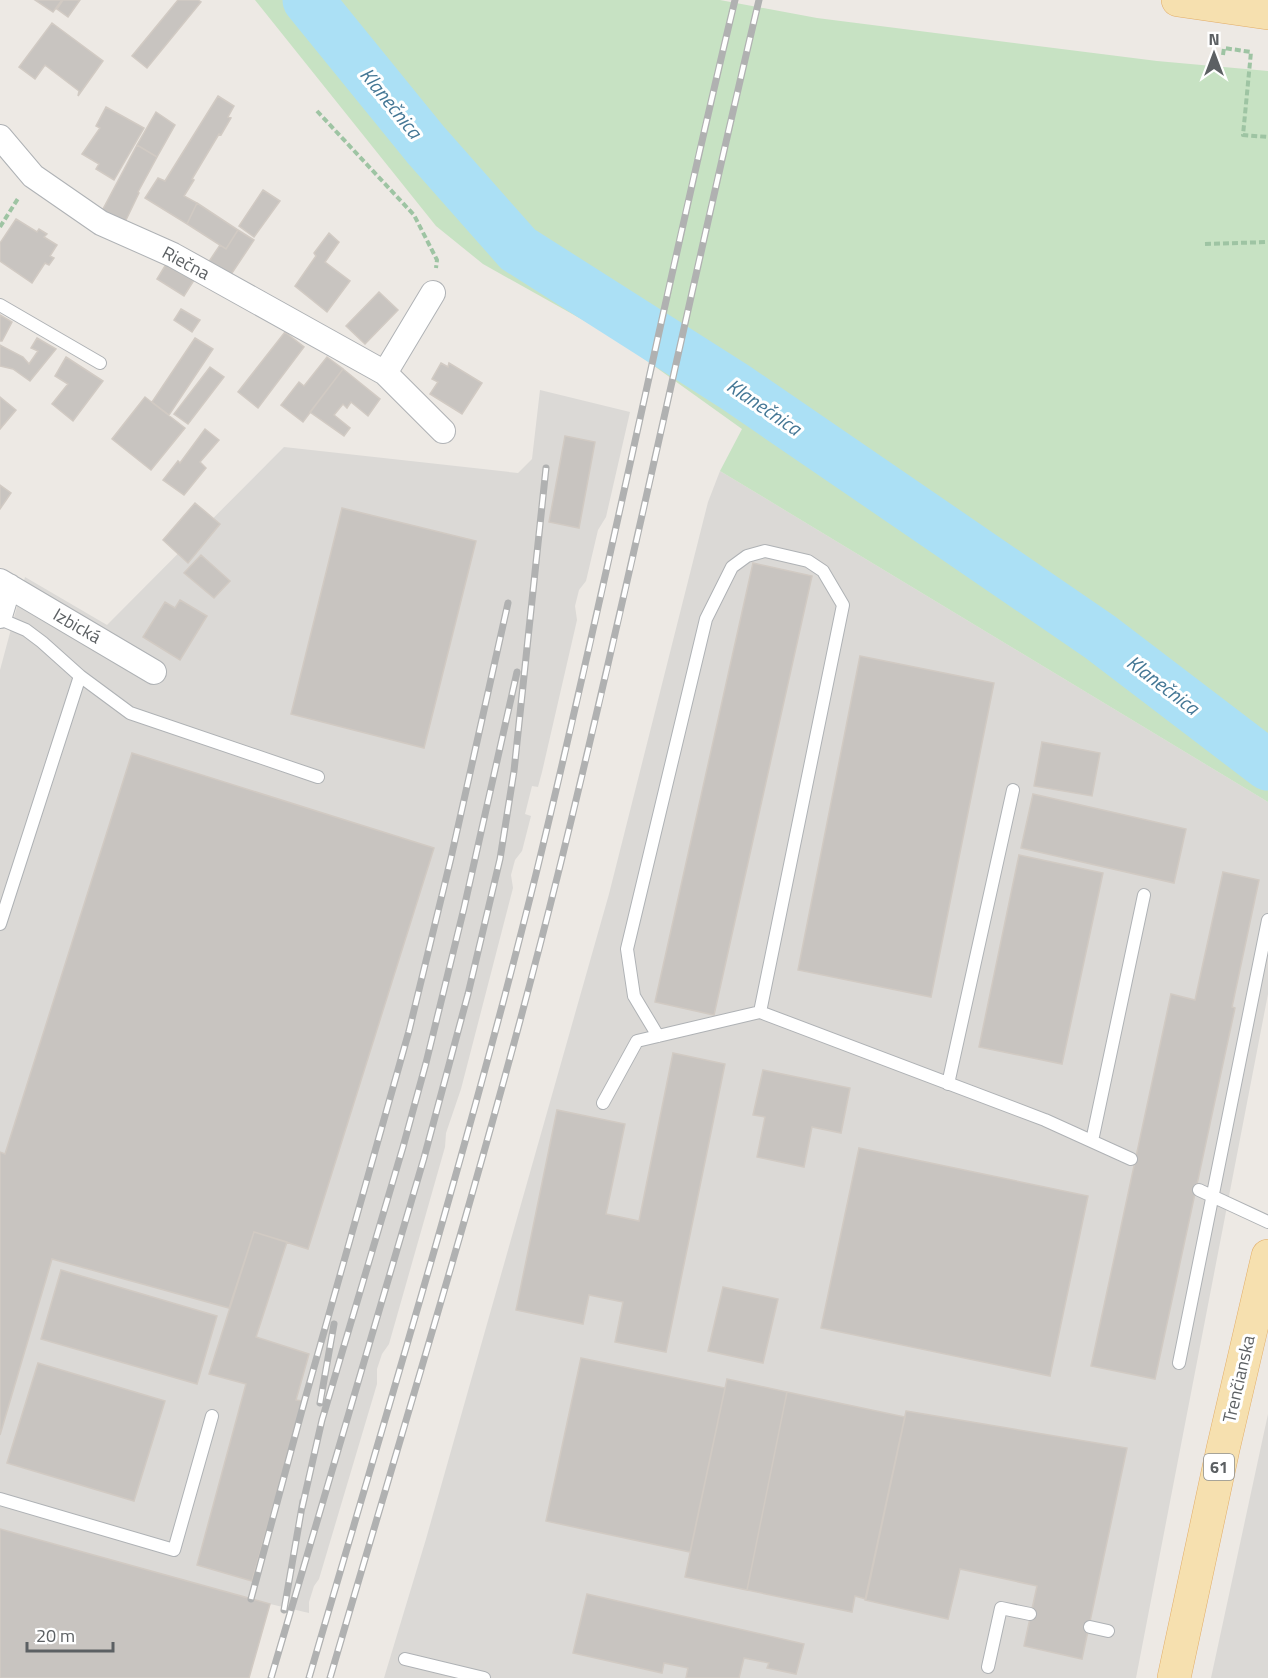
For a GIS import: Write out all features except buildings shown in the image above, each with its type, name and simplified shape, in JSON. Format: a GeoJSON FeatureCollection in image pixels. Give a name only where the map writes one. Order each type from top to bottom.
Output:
{"type":"FeatureCollection","features":[{"type":"Feature","properties":{"kind":"main road"},"geometry":{"type":"LineString","coordinates":[[1178,0],[1268,13]]}},
{"type":"Feature","properties":{"kind":"main road","name":"Trenčianska"},"geometry":{"type":"LineString","coordinates":[[1174,1678],[1268,1256]]}},
{"type":"Feature","properties":{"kind":"street","name":"Riečna"},"geometry":{"type":"LineString","coordinates":[[0,137],[33,176],[100,223],[173,255],[385,373],[443,431]]}},
{"type":"Feature","properties":{"kind":"street"},"geometry":{"type":"LineString","coordinates":[[385,373],[434,293]]}},
{"type":"Feature","properties":{"kind":"street"},"geometry":{"type":"LineString","coordinates":[[0,617],[4,583]]}},
{"type":"Feature","properties":{"kind":"street","name":"Izbická"},"geometry":{"type":"LineString","coordinates":[[4,583],[154,672]]}},
{"type":"Feature","properties":{"kind":"lane"},"geometry":{"type":"LineString","coordinates":[[0,305],[100,363]]}},
{"type":"Feature","properties":{"kind":"lane"},"geometry":{"type":"LineString","coordinates":[[658,1036],[634,996],[627,949],[706,619],[732,567],[747,556],[765,551],[808,561],[823,571],[843,605],[760,1012]]}},
{"type":"Feature","properties":{"kind":"lane"},"geometry":{"type":"LineString","coordinates":[[0,617],[26,630],[80,676],[130,713],[318,777]]}},
{"type":"Feature","properties":{"kind":"lane"},"geometry":{"type":"LineString","coordinates":[[0,924],[80,676]]}},
{"type":"Feature","properties":{"kind":"lane"},"geometry":{"type":"LineString","coordinates":[[948,1084],[1014,790]]}},
{"type":"Feature","properties":{"kind":"lane"},"geometry":{"type":"LineString","coordinates":[[1092,1141],[1144,895]]}},
{"type":"Feature","properties":{"kind":"lane"},"geometry":{"type":"LineString","coordinates":[[1179,1363],[1268,920]]}},
{"type":"Feature","properties":{"kind":"lane"},"geometry":{"type":"LineString","coordinates":[[603,1103],[637,1041],[760,1012],[1045,1120],[1131,1159]]}},
{"type":"Feature","properties":{"kind":"lane"},"geometry":{"type":"LineString","coordinates":[[1199,1191],[1268,1222]]}},
{"type":"Feature","properties":{"kind":"lane"},"geometry":{"type":"LineString","coordinates":[[0,1499],[174,1550],[212,1416]]}},
{"type":"Feature","properties":{"kind":"lane"},"geometry":{"type":"LineString","coordinates":[[988,1667],[1001,1608],[1030,1614]]}},
{"type":"Feature","properties":{"kind":"lane"},"geometry":{"type":"LineString","coordinates":[[1090,1627],[1108,1631]]}},
{"type":"Feature","properties":{"kind":"lane"},"geometry":{"type":"LineString","coordinates":[[405,1659],[484,1678]]}},
{"type":"Feature","properties":{"kind":"path"},"geometry":{"type":"LineString","coordinates":[[1223,55],[1224,48],[1251,52],[1243,135],[1268,137]]}},
{"type":"Feature","properties":{"kind":"path"},"geometry":{"type":"LineString","coordinates":[[317,111],[414,215],[437,260],[434,293]]}},
{"type":"Feature","properties":{"kind":"path"},"geometry":{"type":"LineString","coordinates":[[0,227],[33,176]]}},
{"type":"Feature","properties":{"kind":"path"},"geometry":{"type":"LineString","coordinates":[[1205,244],[1268,242]]}},
{"type":"Feature","properties":{"kind":"shaded area"},"geometry":{"type":"Polygon","coordinates":[[[540,390],[630,412],[606,517],[598,530],[586,581],[579,590],[575,606],[577,620],[542,772],[538,787],[532,786],[525,814],[531,816],[522,851],[515,860],[511,875],[513,888],[461,1089],[446,1133],[445,1147],[389,1344],[382,1354],[377,1369],[377,1384],[319,1579],[309,1602],[309,1613],[270,1604],[249,1678],[0,1678],[0,670],[25,577],[107,625],[284,447],[518,473],[532,459],[540,390]]]}},
{"type":"Feature","properties":{"kind":"shaded area"},"geometry":{"type":"Polygon","coordinates":[[[720,471],[1268,802],[1268,994],[1136,1678],[384,1678],[426,1539],[609,894],[708,502],[720,471]]]}},
{"type":"Feature","properties":{"kind":"shaded area"},"geometry":{"type":"Polygon","coordinates":[[[1268,1414],[1268,1678],[1211,1678],[1268,1414]]]}},
{"type":"Feature","properties":{"kind":"green space"},"geometry":{"type":"Polygon","coordinates":[[[255,0],[720,0],[817,18],[1157,61],[1268,71],[1268,802],[720,471],[742,429],[615,338],[483,264],[436,226],[255,0]]]}},
{"type":"Feature","properties":{"kind":"waterway","name":"Klanečnica"},"geometry":{"type":"LineString","coordinates":[[308,0],[426,145],[518,249],[735,387],[1100,637],[1268,765]]}},
{"type":"Feature","properties":{"kind":"railway"},"geometry":{"type":"LineString","coordinates":[[309,1678],[455,1177],[536,874],[735,0]]}},
{"type":"Feature","properties":{"kind":"railway"},"geometry":{"type":"LineString","coordinates":[[330,1678],[448,1277],[505,1076],[558,874],[610,656],[759,0]]}},
{"type":"Feature","properties":{"kind":"railway"},"geometry":{"type":"LineString","coordinates":[[271,1678],[424,1158],[468,994],[500,859],[514,771],[546,468]]}},
{"type":"Feature","properties":{"kind":"railway"},"geometry":{"type":"LineString","coordinates":[[251,1599],[409,1031],[451,858],[508,603]]}},
{"type":"Feature","properties":{"kind":"railway"},"geometry":{"type":"LineString","coordinates":[[302,1508],[322,1420],[426,1063],[464,908],[517,672]]}},
{"type":"Feature","properties":{"kind":"railway"},"geometry":{"type":"LineString","coordinates":[[320,1403],[334,1324]]}},
{"type":"Feature","properties":{"kind":"railway"},"geometry":{"type":"LineString","coordinates":[[284,1610],[303,1501]]}}]}
